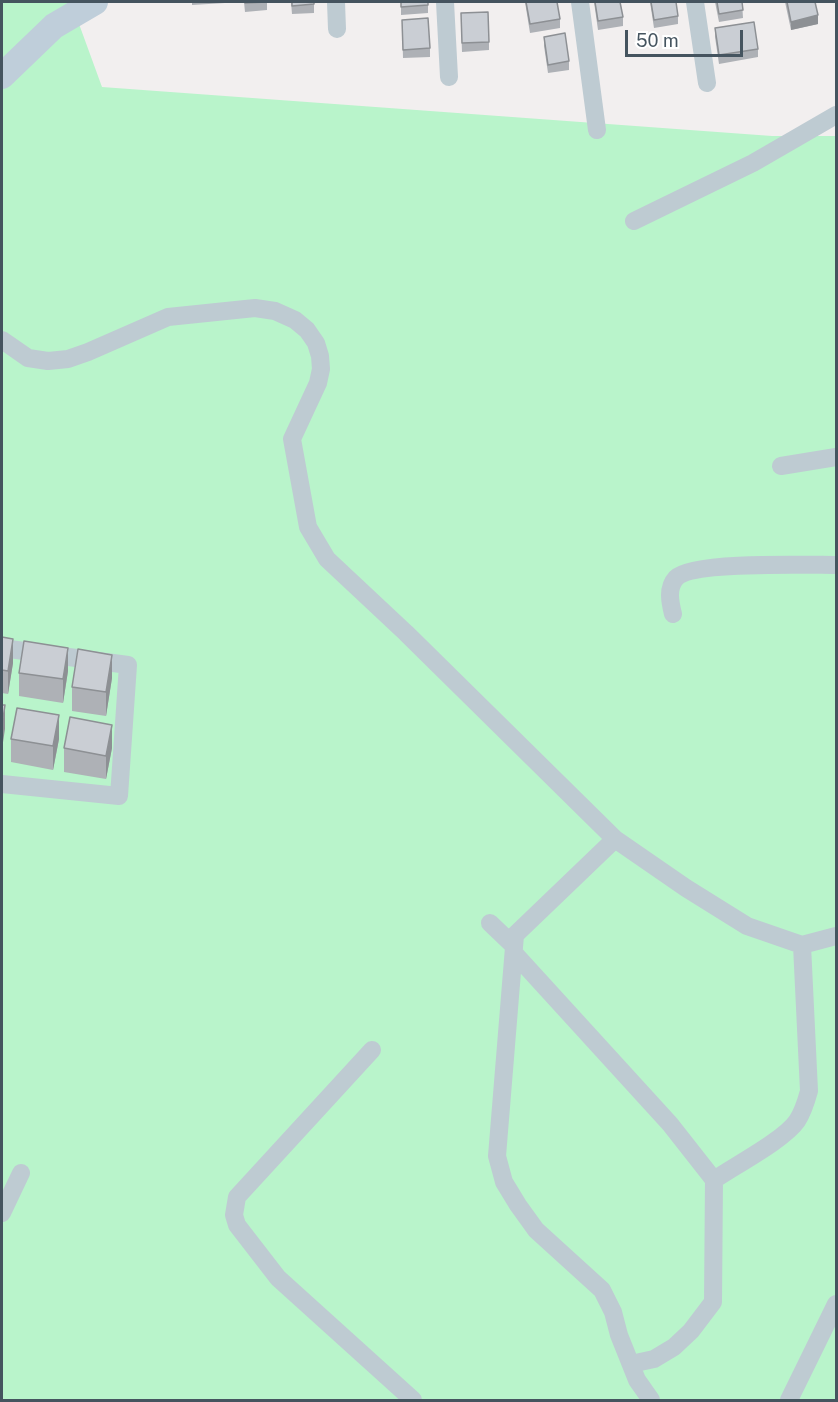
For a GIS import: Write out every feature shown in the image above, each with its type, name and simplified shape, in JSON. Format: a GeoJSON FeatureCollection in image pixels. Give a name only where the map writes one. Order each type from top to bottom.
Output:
{"type":"FeatureCollection","features":[{"type":"Feature","properties":{"kind":"street"},"geometry":{"type":"LineString","coordinates":[[2,76],[54,26],[95,2]]}},
{"type":"Feature","properties":{"kind":"street"},"geometry":{"type":"LineString","coordinates":[[336,2],[337,29]]}},
{"type":"Feature","properties":{"kind":"street"},"geometry":{"type":"LineString","coordinates":[[445,2],[449,77]]}},
{"type":"Feature","properties":{"kind":"street"},"geometry":{"type":"LineString","coordinates":[[579,2],[597,130]]}},
{"type":"Feature","properties":{"kind":"street"},"geometry":{"type":"LineString","coordinates":[[696,2],[707,83]]}},
{"type":"Feature","properties":{"kind":"street"},"geometry":{"type":"LineString","coordinates":[[634,221],[753,163],[837,115]]}},
{"type":"Feature","properties":{"kind":"street"},"geometry":{"type":"LineString","coordinates":[[2,340],[27,358],[48,361],[68,359],[88,352],[168,316],[255,308],[276,311],[295,320],[307,330],[316,343],[320,356],[321,369],[318,383],[292,439],[308,527],[327,559],[406,633],[615,839],[686,888],[747,926],[802,945],[837,936]]}},
{"type":"Feature","properties":{"kind":"street"},"geometry":{"type":"LineString","coordinates":[[781,466],[837,457]]}},
{"type":"Feature","properties":{"kind":"street"},"geometry":{"type":"LineString","coordinates":[[673,614],[670,590],[672,583],[683,573],[726,567],[837,565]]}},
{"type":"Feature","properties":{"kind":"street"},"geometry":{"type":"LineString","coordinates":[[2,648],[128,665],[118,796],[2,784]]}},
{"type":"Feature","properties":{"kind":"street"},"geometry":{"type":"LineString","coordinates":[[615,839],[515,935],[497,1156],[504,1182],[536,1230],[602,1290],[613,1312],[619,1335],[637,1380],[651,1401]]}},
{"type":"Feature","properties":{"kind":"street"},"geometry":{"type":"LineString","coordinates":[[490,923],[670,1124],[714,1180],[713,1302],[691,1331],[674,1347],[654,1359],[631,1364]]}},
{"type":"Feature","properties":{"kind":"street"},"geometry":{"type":"LineString","coordinates":[[714,1180],[784,1135],[796,1123],[804,1108],[809,1091],[802,945]]}},
{"type":"Feature","properties":{"kind":"street"},"geometry":{"type":"LineString","coordinates":[[372,1050],[237,1197],[234,1215],[237,1225],[278,1278],[413,1401]]}},
{"type":"Feature","properties":{"kind":"street"},"geometry":{"type":"LineString","coordinates":[[2,1213],[21,1173]]}},
{"type":"Feature","properties":{"kind":"street"},"geometry":{"type":"LineString","coordinates":[[789,1401],[837,1304]]}},
{"type":"Feature","properties":{"kind":"green space"},"geometry":{"type":"Polygon","coordinates":[[[2,2],[71,2],[102,87],[772,136],[836,136],[836,1400],[2,1400],[2,2]]]}},
{"type":"Feature","properties":{"kind":"building"},"geometry":{"type":"Polygon","coordinates":[[[292,2],[314,2],[314,4],[292,6],[292,2]]]}},
{"type":"Feature","properties":{"kind":"building"},"geometry":{"type":"Polygon","coordinates":[[[401,2],[428,2],[428,5],[401,7],[401,2]]]}},
{"type":"Feature","properties":{"kind":"building"},"geometry":{"type":"Polygon","coordinates":[[[526,2],[557,2],[560,19],[530,24],[526,2]]]}},
{"type":"Feature","properties":{"kind":"building"},"geometry":{"type":"Polygon","coordinates":[[[595,2],[620,2],[623,17],[598,21],[595,2]]]}},
{"type":"Feature","properties":{"kind":"building"},"geometry":{"type":"Polygon","coordinates":[[[651,2],[676,2],[678,16],[654,20],[651,2]]]}},
{"type":"Feature","properties":{"kind":"building"},"geometry":{"type":"Polygon","coordinates":[[[717,2],[742,2],[743,10],[719,14],[717,2]]]}},
{"type":"Feature","properties":{"kind":"building"},"geometry":{"type":"Polygon","coordinates":[[[787,2],[815,2],[818,15],[791,22],[787,2]]]}},
{"type":"Feature","properties":{"kind":"building"},"geometry":{"type":"Polygon","coordinates":[[[488,12],[489,42],[462,43],[461,13],[488,12]]]}},
{"type":"Feature","properties":{"kind":"building"},"geometry":{"type":"Polygon","coordinates":[[[428,18],[430,48],[403,50],[402,20],[428,18]]]}},
{"type":"Feature","properties":{"kind":"building"},"geometry":{"type":"Polygon","coordinates":[[[754,22],[758,49],[719,55],[715,28],[754,22]]]}},
{"type":"Feature","properties":{"kind":"building"},"geometry":{"type":"Polygon","coordinates":[[[565,33],[569,61],[548,65],[544,37],[565,33]]]}},
{"type":"Feature","properties":{"kind":"building"},"geometry":{"type":"Polygon","coordinates":[[[2,637],[13,639],[8,671],[2,670],[2,637]]]}},
{"type":"Feature","properties":{"kind":"building"},"geometry":{"type":"Polygon","coordinates":[[[24,641],[68,648],[63,679],[19,673],[24,641]]]}},
{"type":"Feature","properties":{"kind":"building"},"geometry":{"type":"Polygon","coordinates":[[[78,649],[112,655],[106,692],[72,687],[78,649]]]}},
{"type":"Feature","properties":{"kind":"building"},"geometry":{"type":"Polygon","coordinates":[[[2,705],[5,705],[2,725],[2,705]]]}},
{"type":"Feature","properties":{"kind":"building"},"geometry":{"type":"Polygon","coordinates":[[[17,708],[59,715],[53,746],[11,739],[17,708]]]}},
{"type":"Feature","properties":{"kind":"building"},"geometry":{"type":"Polygon","coordinates":[[[70,717],[112,725],[106,756],[64,748],[70,717]]]}}]}
